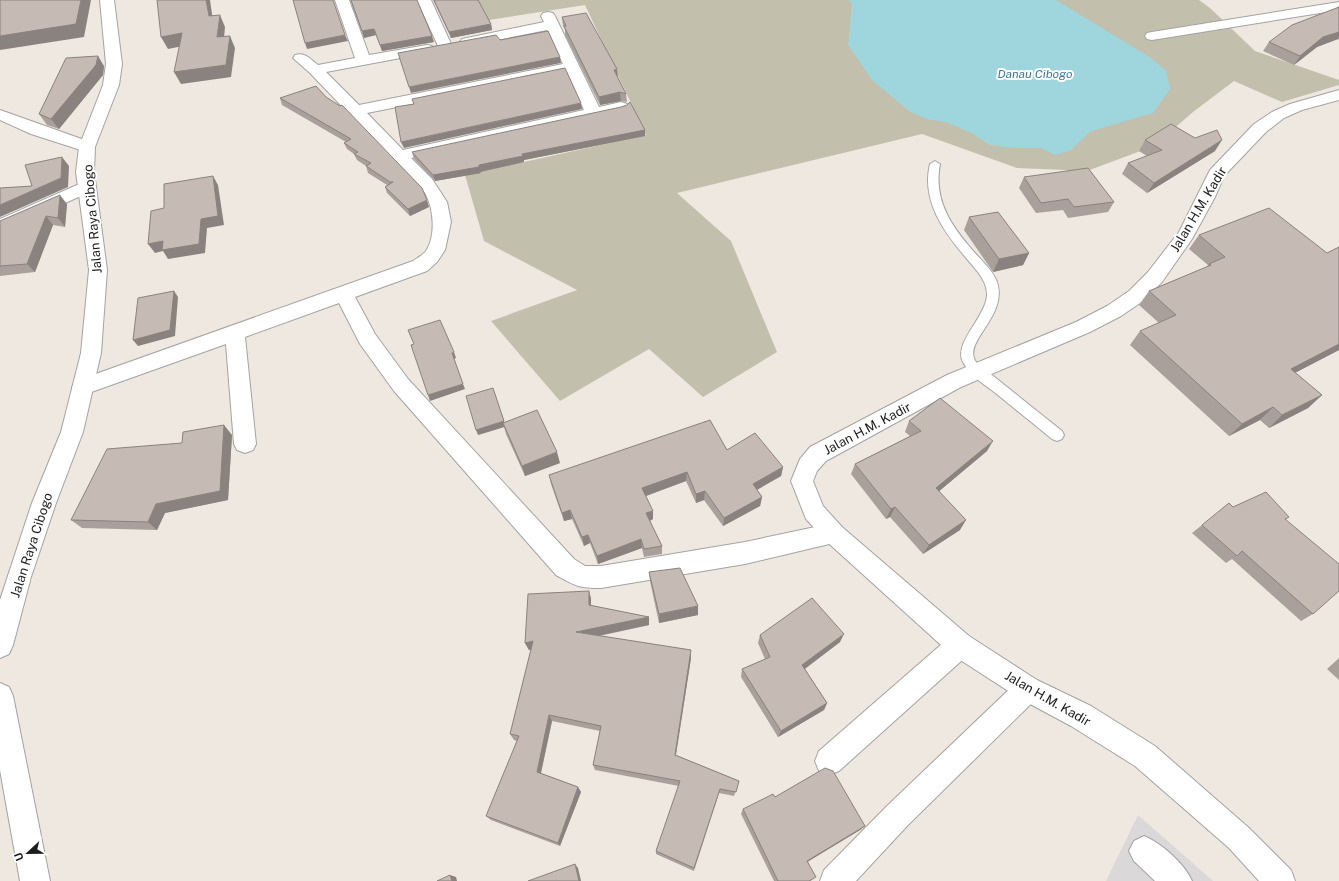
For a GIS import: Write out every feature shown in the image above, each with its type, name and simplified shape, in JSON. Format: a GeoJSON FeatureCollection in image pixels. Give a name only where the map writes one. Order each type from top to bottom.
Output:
{"type":"FeatureCollection","features":[{"type":"Feature","properties":{"kind":"street","name":"Jalan Raya Cibogo"},"geometry":{"type":"LineString","coordinates":[[0,644],[19,577],[44,503],[72,432],[91,353],[98,270],[85,172],[87,147],[111,85],[114,64],[107,0]]}},
{"type":"Feature","properties":{"kind":"street"},"geometry":{"type":"LineString","coordinates":[[342,0],[364,61]]}},
{"type":"Feature","properties":{"kind":"street"},"geometry":{"type":"LineString","coordinates":[[424,0],[445,46]]}},
{"type":"Feature","properties":{"kind":"street"},"geometry":{"type":"LineString","coordinates":[[1152,36],[1339,6]]}},
{"type":"Feature","properties":{"kind":"street"},"geometry":{"type":"LineString","coordinates":[[315,70],[445,46],[550,20],[593,112]]}},
{"type":"Feature","properties":{"kind":"street"},"geometry":{"type":"LineString","coordinates":[[83,387],[344,292],[420,266],[432,255],[438,244],[442,219],[436,195],[315,70],[300,58]]}},
{"type":"Feature","properties":{"kind":"street"},"geometry":{"type":"LineString","coordinates":[[354,111],[572,67]]}},
{"type":"Feature","properties":{"kind":"street","name":"Jalan H.M. Kadir"},"geometry":{"type":"LineString","coordinates":[[1280,881],[1239,838],[1145,756],[1081,716],[1028,689],[960,644],[834,534],[814,512],[802,481],[808,466],[818,454],[954,381],[1083,327],[1114,311],[1136,296],[1155,277],[1186,235],[1216,174],[1260,128],[1278,115],[1339,94]]}},
{"type":"Feature","properties":{"kind":"street"},"geometry":{"type":"LineString","coordinates":[[398,156],[621,107]]}},
{"type":"Feature","properties":{"kind":"street"},"geometry":{"type":"LineString","coordinates":[[0,115],[7,116],[37,130],[87,147]]}},
{"type":"Feature","properties":{"kind":"street"},"geometry":{"type":"LineString","coordinates":[[0,226],[86,187]]}},
{"type":"Feature","properties":{"kind":"street"},"geometry":{"type":"LineString","coordinates":[[344,292],[367,339],[401,385],[565,567],[582,576],[609,576],[744,553],[834,534]]}},
{"type":"Feature","properties":{"kind":"street"},"geometry":{"type":"LineString","coordinates":[[235,332],[245,444]]}},
{"type":"Feature","properties":{"kind":"street"},"geometry":{"type":"LineString","coordinates":[[829,761],[960,644]]}},
{"type":"Feature","properties":{"kind":"street"},"geometry":{"type":"LineString","coordinates":[[834,881],[1028,689]]}},
{"type":"Feature","properties":{"kind":"street"},"geometry":{"type":"LineString","coordinates":[[0,696],[35,881]]}},
{"type":"Feature","properties":{"kind":"street"},"geometry":{"type":"LineString","coordinates":[[1144,851],[1177,881]]}},
{"type":"Feature","properties":{"kind":"lane"},"geometry":{"type":"LineString","coordinates":[[935,164],[933,194],[941,214],[960,243],[986,273],[992,285],[992,304],[988,314],[967,349],[967,357],[970,364],[1057,435]]}},
{"type":"Feature","properties":{"kind":"shaded area"},"geometry":{"type":"Polygon","coordinates":[[[478,0],[1199,0],[1210,8],[1255,51],[1339,80],[1339,85],[1282,102],[1234,81],[1193,112],[1154,146],[1087,171],[1017,168],[922,134],[677,193],[731,241],[777,352],[703,397],[649,349],[560,401],[491,321],[577,290],[484,241],[465,175],[646,135],[585,5],[489,20],[478,0]]]}},
{"type":"Feature","properties":{"kind":"shaded area"},"geometry":{"type":"Polygon","coordinates":[[[1138,815],[1213,881],[1106,881],[1138,815]]]}},
{"type":"Feature","properties":{"kind":"water","name":"Danau Cibogo"},"geometry":{"type":"Polygon","coordinates":[[[848,0],[1056,0],[1151,58],[1166,71],[1170,89],[1153,113],[1091,131],[1071,150],[1055,155],[1041,148],[1014,148],[990,145],[970,132],[945,122],[927,119],[909,111],[872,80],[848,45],[852,3],[848,0]]]}},
{"type":"Feature","properties":{"kind":"building"},"geometry":{"type":"Polygon","coordinates":[[[0,0],[81,0],[76,24],[0,36],[0,0]]]}},
{"type":"Feature","properties":{"kind":"building"},"geometry":{"type":"Polygon","coordinates":[[[157,0],[206,0],[209,16],[220,15],[217,37],[230,36],[226,65],[174,72],[182,33],[161,37],[157,0]]]}},
{"type":"Feature","properties":{"kind":"building"},"geometry":{"type":"Polygon","coordinates":[[[293,0],[333,0],[345,35],[305,43],[293,0]]]}},
{"type":"Feature","properties":{"kind":"building"},"geometry":{"type":"Polygon","coordinates":[[[351,0],[417,0],[432,36],[380,45],[374,29],[362,31],[351,0]]]}},
{"type":"Feature","properties":{"kind":"building"},"geometry":{"type":"Polygon","coordinates":[[[434,0],[478,0],[491,24],[449,32],[434,0]]]}},
{"type":"Feature","properties":{"kind":"building"},"geometry":{"type":"Polygon","coordinates":[[[1339,7],[1339,32],[1323,37],[1300,56],[1269,42],[1292,25],[1339,7]]]}},
{"type":"Feature","properties":{"kind":"building"},"geometry":{"type":"Polygon","coordinates":[[[586,13],[617,69],[614,70],[626,94],[620,92],[599,97],[564,26],[566,26],[562,17],[586,13]]]}},
{"type":"Feature","properties":{"kind":"building"},"geometry":{"type":"Polygon","coordinates":[[[548,31],[560,57],[409,87],[398,53],[496,35],[500,40],[548,31]]]}},
{"type":"Feature","properties":{"kind":"building"},"geometry":{"type":"Polygon","coordinates":[[[98,56],[96,65],[51,119],[39,114],[66,58],[98,56]]]}},
{"type":"Feature","properties":{"kind":"building"},"geometry":{"type":"Polygon","coordinates":[[[565,68],[581,103],[401,142],[395,107],[414,104],[412,99],[565,68]]]}},
{"type":"Feature","properties":{"kind":"building"},"geometry":{"type":"Polygon","coordinates":[[[316,86],[326,97],[340,106],[342,105],[422,188],[427,200],[408,209],[385,187],[393,182],[390,182],[366,166],[371,163],[354,154],[358,152],[344,143],[351,139],[280,98],[316,86]]]}},
{"type":"Feature","properties":{"kind":"building"},"geometry":{"type":"Polygon","coordinates":[[[630,102],[645,130],[522,154],[523,156],[479,165],[479,167],[433,175],[412,152],[621,107],[630,102]]]}},
{"type":"Feature","properties":{"kind":"building"},"geometry":{"type":"Polygon","coordinates":[[[1171,124],[1195,138],[1217,130],[1222,140],[1154,183],[1128,163],[1162,150],[1145,140],[1171,124]]]}},
{"type":"Feature","properties":{"kind":"building"},"geometry":{"type":"Polygon","coordinates":[[[62,157],[61,178],[0,205],[0,188],[32,186],[25,165],[62,157]]]}},
{"type":"Feature","properties":{"kind":"building"},"geometry":{"type":"Polygon","coordinates":[[[1088,168],[1114,202],[1074,207],[1068,199],[1041,203],[1024,177],[1088,168]]]}},
{"type":"Feature","properties":{"kind":"building"},"geometry":{"type":"Polygon","coordinates":[[[213,176],[218,216],[201,219],[199,244],[162,250],[163,241],[148,244],[151,211],[164,208],[164,184],[213,176]]]}},
{"type":"Feature","properties":{"kind":"building"},"geometry":{"type":"Polygon","coordinates":[[[60,195],[58,218],[46,216],[27,264],[0,266],[0,221],[60,195]]]}},
{"type":"Feature","properties":{"kind":"building"},"geometry":{"type":"Polygon","coordinates":[[[1269,208],[1327,253],[1339,247],[1339,344],[1291,369],[1322,395],[1282,415],[1273,407],[1242,424],[1140,331],[1176,315],[1149,291],[1211,265],[1209,264],[1225,257],[1199,235],[1269,208]]]}},
{"type":"Feature","properties":{"kind":"building"},"geometry":{"type":"Polygon","coordinates":[[[998,212],[1029,253],[999,259],[969,217],[998,212]]]}},
{"type":"Feature","properties":{"kind":"building"},"geometry":{"type":"Polygon","coordinates":[[[174,291],[170,330],[133,340],[138,298],[174,291]]]}},
{"type":"Feature","properties":{"kind":"building"},"geometry":{"type":"Polygon","coordinates":[[[440,320],[454,352],[452,353],[463,384],[428,395],[411,345],[414,344],[408,330],[440,320]]]}},
{"type":"Feature","properties":{"kind":"building"},"geometry":{"type":"Polygon","coordinates":[[[493,388],[504,421],[476,430],[466,396],[493,388]]]}},
{"type":"Feature","properties":{"kind":"building"},"geometry":{"type":"Polygon","coordinates":[[[940,398],[993,441],[936,488],[966,520],[929,545],[895,507],[891,509],[855,464],[921,431],[909,421],[940,398]]]}},
{"type":"Feature","properties":{"kind":"building"},"geometry":{"type":"Polygon","coordinates":[[[537,410],[557,452],[522,466],[503,423],[537,410]]]}},
{"type":"Feature","properties":{"kind":"building"},"geometry":{"type":"Polygon","coordinates":[[[710,420],[727,450],[755,433],[783,467],[753,484],[762,497],[724,518],[705,491],[696,494],[687,472],[642,488],[653,511],[646,513],[662,546],[644,549],[641,539],[597,556],[588,535],[582,537],[570,510],[562,513],[549,475],[710,420]]]}},
{"type":"Feature","properties":{"kind":"building"},"geometry":{"type":"Polygon","coordinates":[[[224,425],[220,491],[156,504],[148,522],[71,520],[107,449],[182,443],[183,432],[224,425]]]}},
{"type":"Feature","properties":{"kind":"building"},"geometry":{"type":"Polygon","coordinates":[[[1266,492],[1289,517],[1285,519],[1339,564],[1339,591],[1313,614],[1242,551],[1237,556],[1202,525],[1229,503],[1233,507],[1266,492]]]}},
{"type":"Feature","properties":{"kind":"building"},"geometry":{"type":"Polygon","coordinates":[[[680,568],[698,606],[659,614],[649,572],[680,568]]]}},
{"type":"Feature","properties":{"kind":"building"},"geometry":{"type":"Polygon","coordinates":[[[589,591],[589,605],[649,617],[576,632],[691,650],[675,755],[739,781],[736,792],[720,789],[694,868],[656,851],[680,781],[593,765],[601,726],[549,715],[537,772],[578,787],[558,843],[486,816],[519,736],[510,734],[533,641],[525,643],[528,594],[589,591]]]}},
{"type":"Feature","properties":{"kind":"building"},"geometry":{"type":"Polygon","coordinates":[[[812,598],[844,634],[802,665],[827,703],[781,731],[742,669],[770,657],[760,635],[812,598]]]}},
{"type":"Feature","properties":{"kind":"building"},"geometry":{"type":"Polygon","coordinates":[[[825,768],[833,771],[865,826],[807,861],[816,877],[809,881],[778,881],[743,809],[773,794],[775,797],[825,768]]]}},
{"type":"Feature","properties":{"kind":"building"},"geometry":{"type":"Polygon","coordinates":[[[575,864],[579,881],[528,881],[575,864]]]}},
{"type":"Feature","properties":{"kind":"building"},"geometry":{"type":"Polygon","coordinates":[[[450,875],[452,881],[437,881],[450,875]]]}}]}
